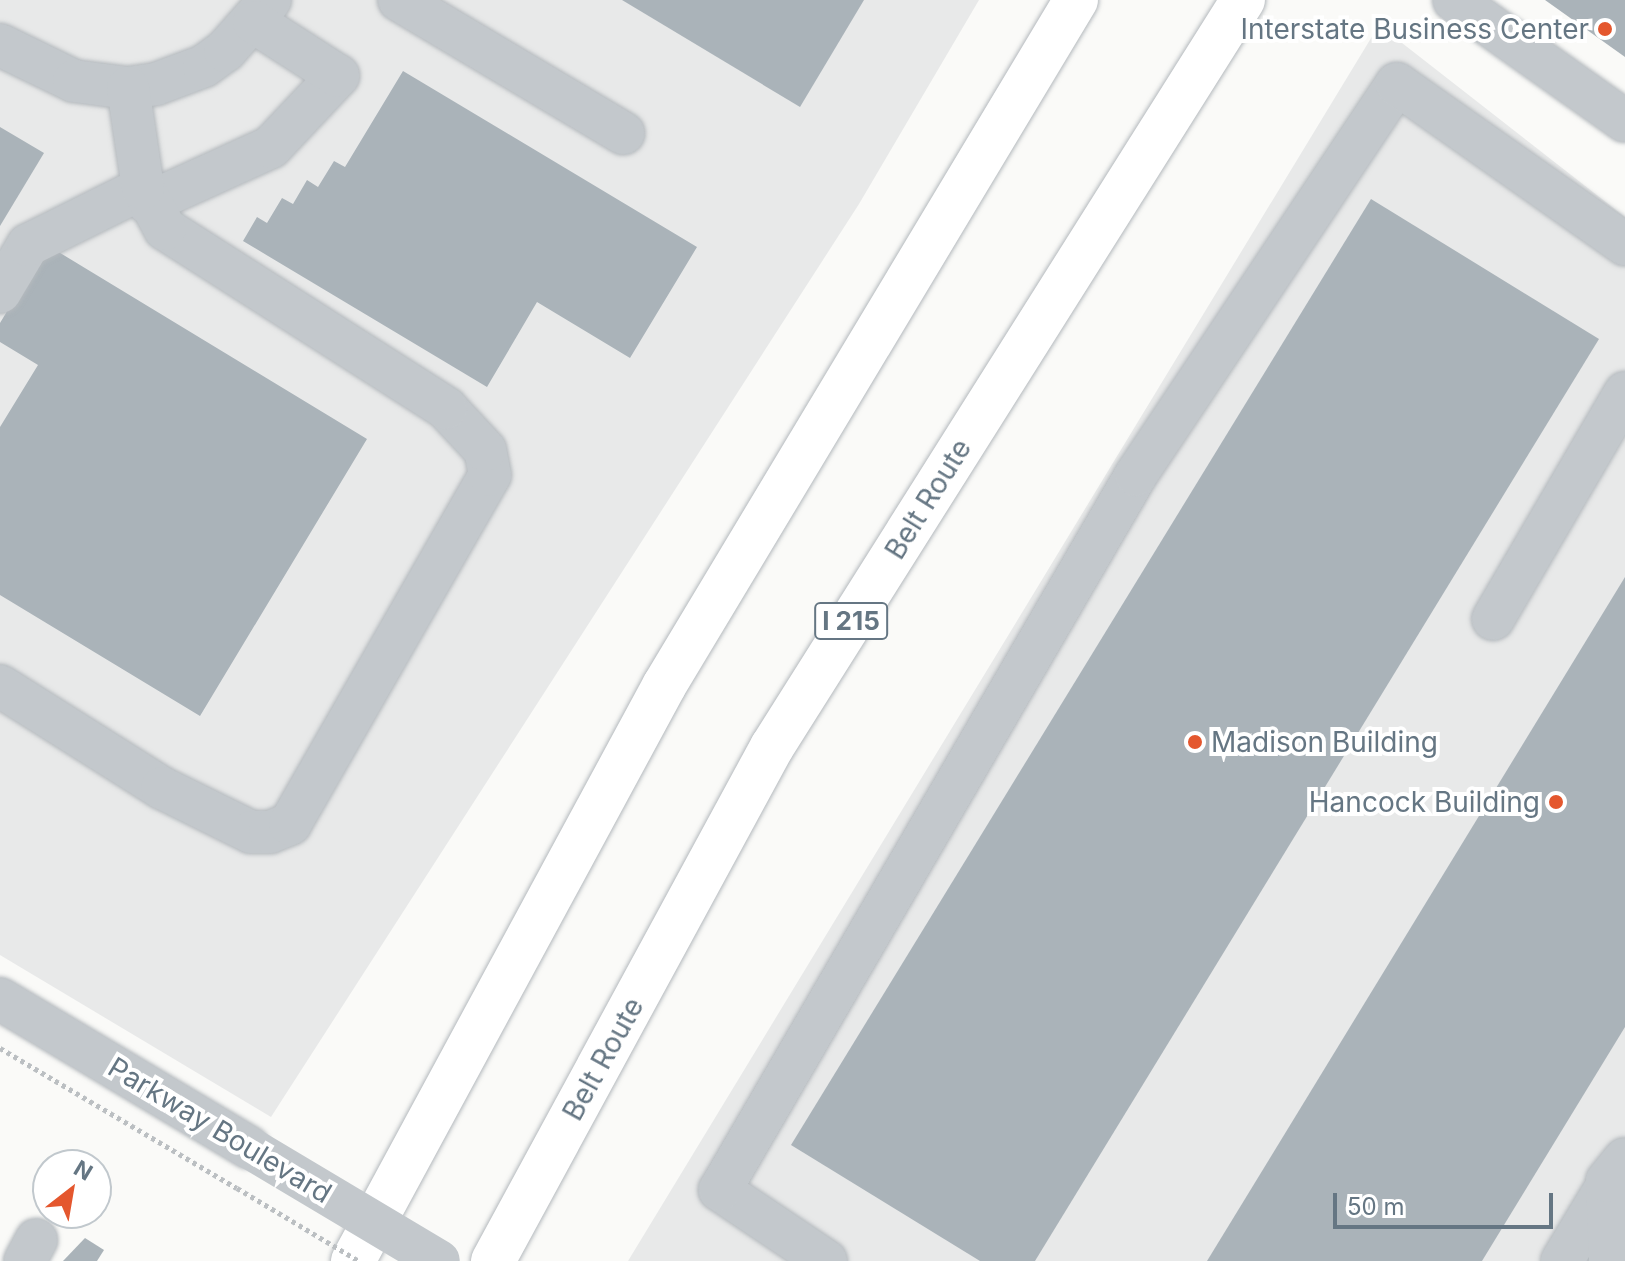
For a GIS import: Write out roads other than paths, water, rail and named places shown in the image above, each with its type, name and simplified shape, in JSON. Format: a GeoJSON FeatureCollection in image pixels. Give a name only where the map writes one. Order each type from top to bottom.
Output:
{"type":"FeatureCollection","features":[{"type":"Feature","properties":{"kind":"highway"},"geometry":{"type":"LineString","coordinates":[[356,1261],[664,686],[1076,0]]}},
{"type":"Feature","properties":{"kind":"highway","name":"Belt Route"},"geometry":{"type":"LineString","coordinates":[[493,1261],[772,747],[1243,0]]}},
{"type":"Feature","properties":{"kind":"street"},"geometry":{"type":"LineString","coordinates":[[399,0],[623,133]]}},
{"type":"Feature","properties":{"kind":"street"},"geometry":{"type":"LineString","coordinates":[[1454,0],[1623,115]]}},
{"type":"Feature","properties":{"kind":"street"},"geometry":{"type":"LineString","coordinates":[[0,45],[74,81],[128,88],[204,66],[262,11],[338,76],[271,147],[28,245],[0,292]]}},
{"type":"Feature","properties":{"kind":"street"},"geometry":{"type":"LineString","coordinates":[[826,1261],[720,1190],[1136,475],[1397,84],[1625,244]]}},
{"type":"Feature","properties":{"kind":"street"},"geometry":{"type":"LineString","coordinates":[[0,686],[162,788],[251,832],[270,832],[290,824],[490,475],[485,450],[446,408],[165,229],[146,195],[128,88]]}},
{"type":"Feature","properties":{"kind":"street"},"geometry":{"type":"LineString","coordinates":[[1493,619],[1625,393]]}},
{"type":"Feature","properties":{"kind":"street","name":"Parkway Boulevard"},"geometry":{"type":"LineString","coordinates":[[0,999],[439,1261]]}},
{"type":"Feature","properties":{"kind":"street"},"geometry":{"type":"LineString","coordinates":[[1562,1261],[1616,1172]]}},
{"type":"Feature","properties":{"kind":"street"},"geometry":{"type":"LineString","coordinates":[[1610,1261],[1616,1172]]}},
{"type":"Feature","properties":{"kind":"place","name":"Interstate Business Center"},"geometry":{"type":"Point","coordinates":[1605,29]}},
{"type":"Feature","properties":{"kind":"place","name":"Madison Building"},"geometry":{"type":"Point","coordinates":[1195,742]}},
{"type":"Feature","properties":{"kind":"place","name":"Hancock Building"},"geometry":{"type":"Point","coordinates":[1556,802]}}]}
